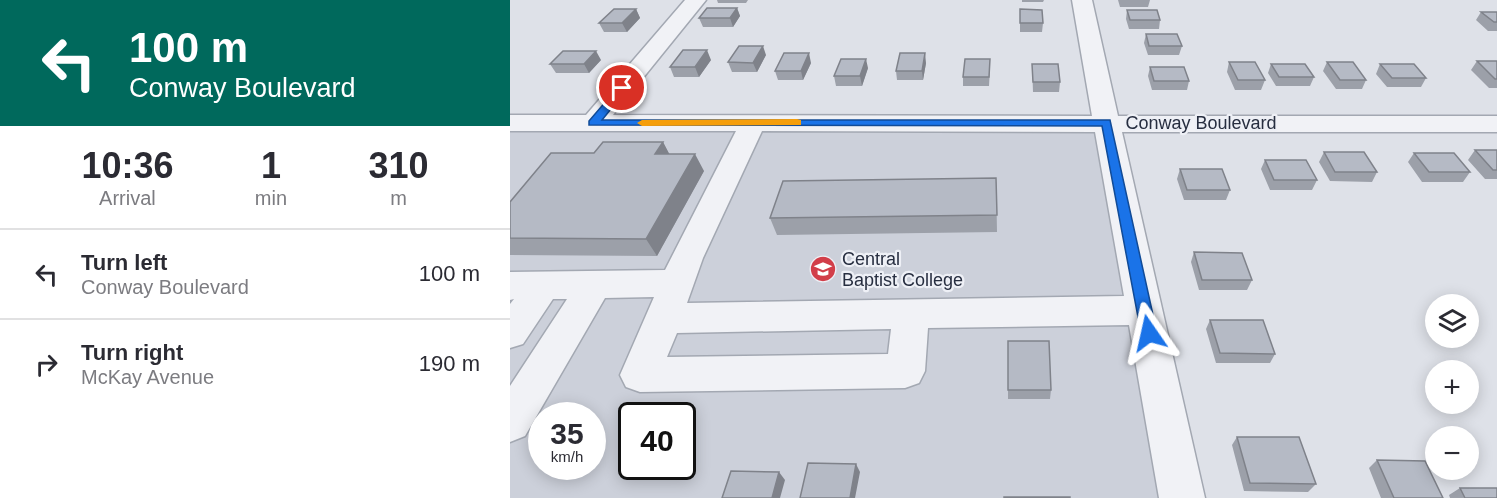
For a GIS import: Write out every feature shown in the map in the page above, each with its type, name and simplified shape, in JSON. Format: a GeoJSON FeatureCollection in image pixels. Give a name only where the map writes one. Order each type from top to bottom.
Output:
{"type":"FeatureCollection","features":[{"type":"Feature","properties":{"kind":"street"},"geometry":{"type":"LineString","coordinates":[[593,123],[696,0]]}},
{"type":"Feature","properties":{"kind":"street"},"geometry":{"type":"LineString","coordinates":[[1082,0],[1182,498]]}},
{"type":"Feature","properties":{"kind":"street","name":"Conway Boulevard"},"geometry":{"type":"LineString","coordinates":[[510,123],[1497,124]]}},
{"type":"Feature","properties":{"kind":"street"},"geometry":{"type":"LineString","coordinates":[[753,123],[686,258],[640,375],[905,371],[911,314]]}},
{"type":"Feature","properties":{"kind":"street"},"geometry":{"type":"LineString","coordinates":[[510,333],[527,286],[677,283]]}},
{"type":"Feature","properties":{"kind":"street"},"geometry":{"type":"LineString","coordinates":[[510,422],[595,285]]}},
{"type":"Feature","properties":{"kind":"street"},"geometry":{"type":"LineString","coordinates":[[664,318],[1144,310]]}},
{"type":"Feature","properties":{"kind":"shaded area","name":"Central Baptist College"},"geometry":{"type":"Polygon","coordinates":[[[510,121],[1106,122],[1182,498],[510,498],[510,121]]]}},
{"type":"Feature","properties":{"kind":"building"},"geometry":{"type":"Polygon","coordinates":[[[707,8],[737,8],[730,18],[699,18],[707,8]]]}},
{"type":"Feature","properties":{"kind":"building"},"geometry":{"type":"Polygon","coordinates":[[[614,9],[636,9],[622,23],[599,23],[614,9]]]}},
{"type":"Feature","properties":{"kind":"building"},"geometry":{"type":"Polygon","coordinates":[[[1020,9],[1042,10],[1043,23],[1020,23],[1020,9]]]}},
{"type":"Feature","properties":{"kind":"building"},"geometry":{"type":"Polygon","coordinates":[[[1127,10],[1157,10],[1160,20],[1130,20],[1127,10]]]}},
{"type":"Feature","properties":{"kind":"building"},"geometry":{"type":"Polygon","coordinates":[[[1481,12],[1497,12],[1497,22],[1494,22],[1481,12]]]}},
{"type":"Feature","properties":{"kind":"building"},"geometry":{"type":"Polygon","coordinates":[[[1146,34],[1177,34],[1182,46],[1149,46],[1146,34]]]}},
{"type":"Feature","properties":{"kind":"building"},"geometry":{"type":"Polygon","coordinates":[[[739,46],[763,46],[753,63],[728,62],[739,46]]]}},
{"type":"Feature","properties":{"kind":"building"},"geometry":{"type":"Polygon","coordinates":[[[683,50],[707,50],[695,67],[670,67],[683,50]]]}},
{"type":"Feature","properties":{"kind":"building"},"geometry":{"type":"Polygon","coordinates":[[[563,51],[596,51],[584,64],[550,64],[563,51]]]}},
{"type":"Feature","properties":{"kind":"building"},"geometry":{"type":"Polygon","coordinates":[[[784,53],[809,53],[801,71],[775,71],[784,53]]]}},
{"type":"Feature","properties":{"kind":"building"},"geometry":{"type":"Polygon","coordinates":[[[900,53],[925,53],[922,71],[896,71],[900,53]]]}},
{"type":"Feature","properties":{"kind":"building"},"geometry":{"type":"Polygon","coordinates":[[[841,59],[866,59],[860,76],[834,76],[841,59]]]}},
{"type":"Feature","properties":{"kind":"building"},"geometry":{"type":"Polygon","coordinates":[[[965,59],[990,59],[989,77],[963,77],[965,59]]]}},
{"type":"Feature","properties":{"kind":"building"},"geometry":{"type":"Polygon","coordinates":[[[1477,61],[1497,61],[1497,79],[1495,79],[1477,61]]]}},
{"type":"Feature","properties":{"kind":"building"},"geometry":{"type":"Polygon","coordinates":[[[1229,62],[1255,62],[1265,80],[1238,80],[1229,62]]]}},
{"type":"Feature","properties":{"kind":"building"},"geometry":{"type":"Polygon","coordinates":[[[1327,62],[1353,62],[1366,80],[1340,80],[1327,62]]]}},
{"type":"Feature","properties":{"kind":"building"},"geometry":{"type":"Polygon","coordinates":[[[1032,64],[1058,64],[1060,82],[1033,82],[1032,64]]]}},
{"type":"Feature","properties":{"kind":"building"},"geometry":{"type":"Polygon","coordinates":[[[1271,64],[1305,64],[1314,77],[1279,77],[1271,64]]]}},
{"type":"Feature","properties":{"kind":"building"},"geometry":{"type":"Polygon","coordinates":[[[1380,64],[1414,64],[1426,78],[1392,78],[1380,64]]]}},
{"type":"Feature","properties":{"kind":"building"},"geometry":{"type":"Polygon","coordinates":[[[1150,67],[1184,67],[1189,81],[1154,81],[1150,67]]]}},
{"type":"Feature","properties":{"kind":"building"},"geometry":{"type":"Polygon","coordinates":[[[603,142],[663,142],[655,154],[695,154],[646,239],[510,238],[510,202],[551,153],[594,153],[603,142]]]}},
{"type":"Feature","properties":{"kind":"building"},"geometry":{"type":"Polygon","coordinates":[[[1475,150],[1497,150],[1497,170],[1493,170],[1475,150]]]}},
{"type":"Feature","properties":{"kind":"building"},"geometry":{"type":"Polygon","coordinates":[[[1324,152],[1364,152],[1377,172],[1335,172],[1324,152]]]}},
{"type":"Feature","properties":{"kind":"building"},"geometry":{"type":"Polygon","coordinates":[[[1414,153],[1454,153],[1470,172],[1429,172],[1414,153]]]}},
{"type":"Feature","properties":{"kind":"building"},"geometry":{"type":"Polygon","coordinates":[[[1265,160],[1306,160],[1317,180],[1274,180],[1265,160]]]}},
{"type":"Feature","properties":{"kind":"building"},"geometry":{"type":"Polygon","coordinates":[[[1180,169],[1222,169],[1230,190],[1187,190],[1180,169]]]}},
{"type":"Feature","properties":{"kind":"building"},"geometry":{"type":"Polygon","coordinates":[[[996,178],[997,215],[770,218],[783,181],[996,178]]]}},
{"type":"Feature","properties":{"kind":"building"},"geometry":{"type":"Polygon","coordinates":[[[1194,252],[1242,253],[1252,280],[1202,280],[1194,252]]]}},
{"type":"Feature","properties":{"kind":"building"},"geometry":{"type":"Polygon","coordinates":[[[1210,320],[1263,320],[1275,354],[1220,353],[1210,320]]]}},
{"type":"Feature","properties":{"kind":"building"},"geometry":{"type":"Polygon","coordinates":[[[1008,341],[1049,341],[1051,390],[1008,390],[1008,341]]]}},
{"type":"Feature","properties":{"kind":"building"},"geometry":{"type":"Polygon","coordinates":[[[1237,437],[1299,437],[1316,484],[1250,483],[1237,437]]]}},
{"type":"Feature","properties":{"kind":"building"},"geometry":{"type":"Polygon","coordinates":[[[1377,460],[1425,461],[1425,480],[1434,480],[1443,498],[1394,498],[1377,460]]]}},
{"type":"Feature","properties":{"kind":"building"},"geometry":{"type":"Polygon","coordinates":[[[808,463],[856,464],[850,498],[800,498],[808,463]]]}},
{"type":"Feature","properties":{"kind":"building"},"geometry":{"type":"Polygon","coordinates":[[[731,471],[779,472],[772,498],[722,498],[731,471]]]}},
{"type":"Feature","properties":{"kind":"building"},"geometry":{"type":"Polygon","coordinates":[[[1460,488],[1497,488],[1497,498],[1465,498],[1460,488]]]}},
{"type":"Feature","properties":{"kind":"building"},"geometry":{"type":"Polygon","coordinates":[[[1070,497],[1070,498],[1004,498],[1070,497]]]}},
{"type":"Feature","properties":{"kind":"slow traffic"},"geometry":{"type":"LineString","coordinates":[[642,123],[797,123]]}},
{"type":"Feature","properties":{"kind":"place","name":"Central Baptist College"},"geometry":{"type":"Point","coordinates":[823,269]}},
{"type":"Feature","properties":{"kind":"route"},"geometry":{"type":"LineString","coordinates":[[622,88],[593,123],[1106,122],[1149,333]]}}]}
